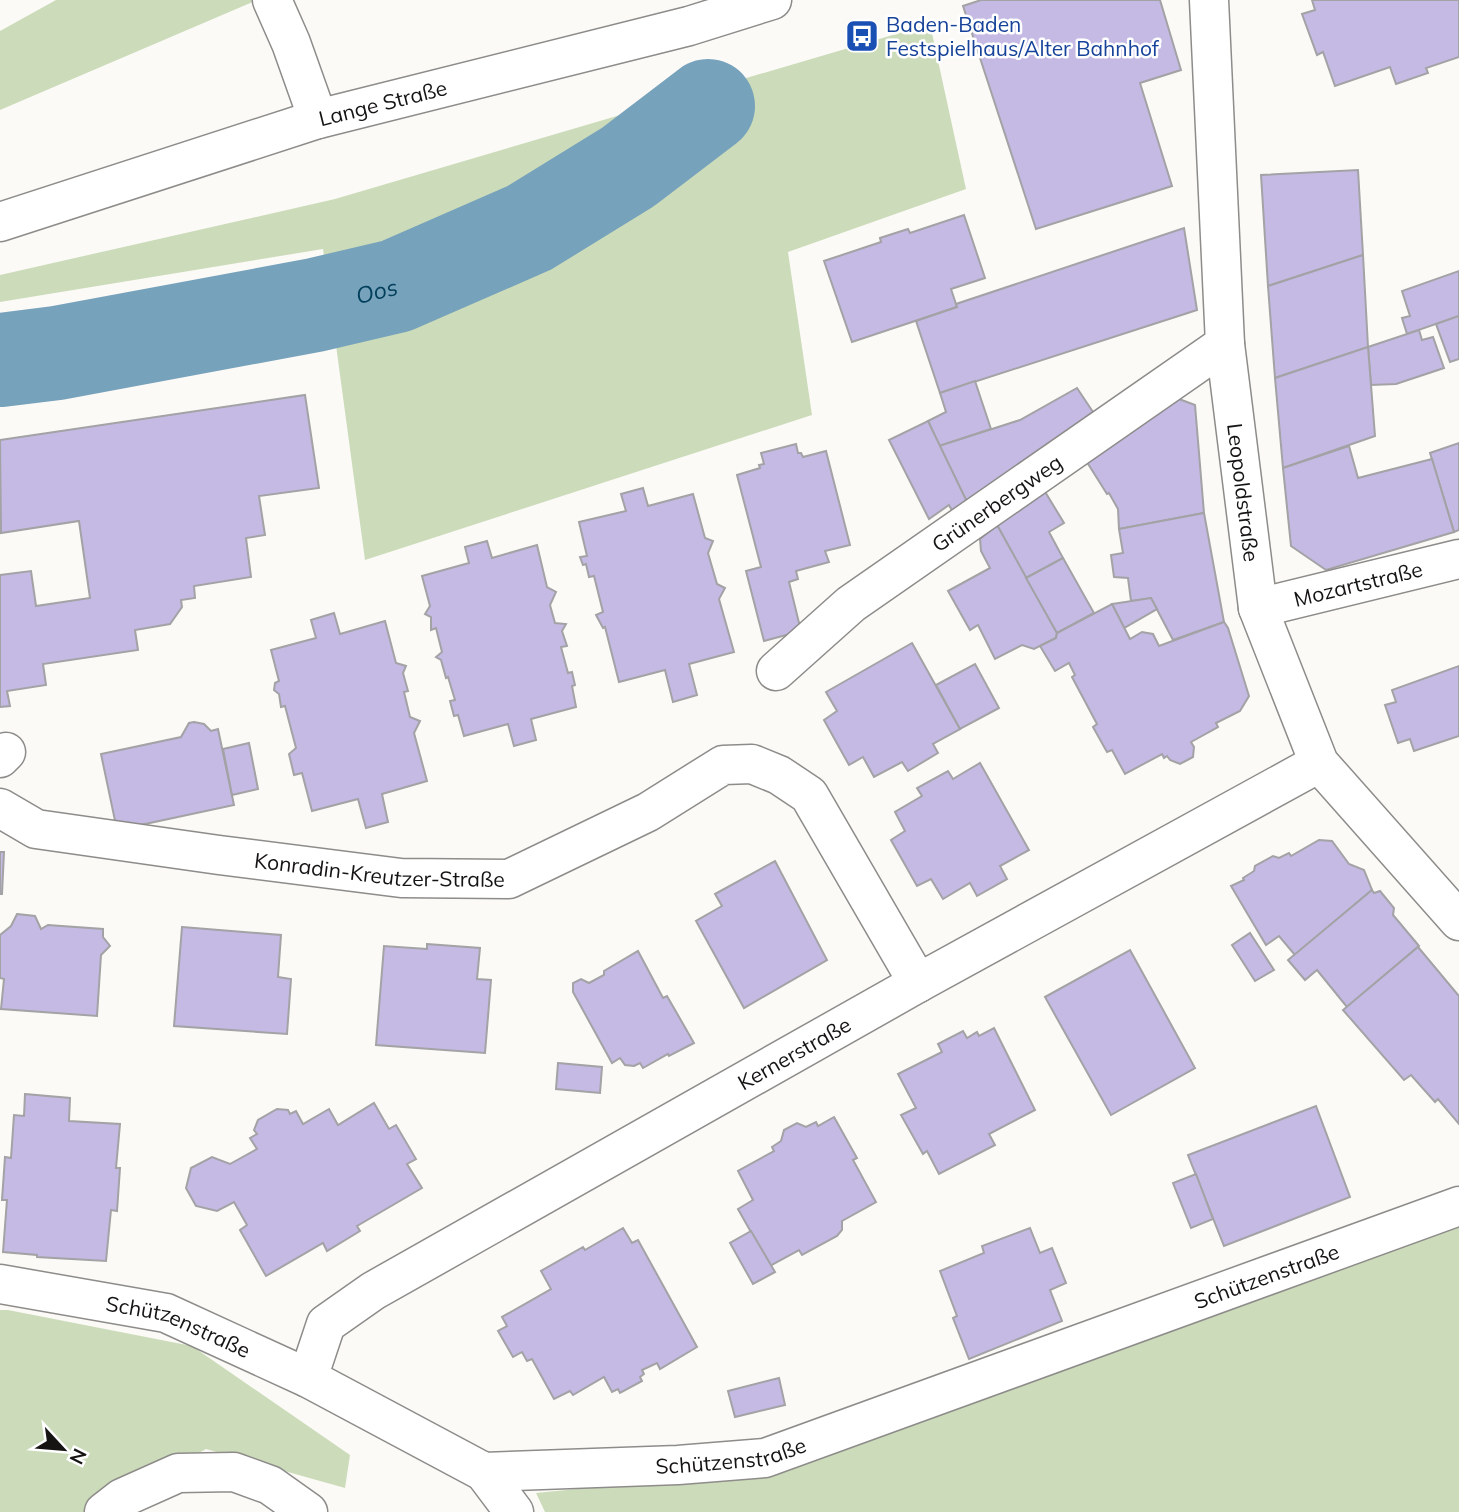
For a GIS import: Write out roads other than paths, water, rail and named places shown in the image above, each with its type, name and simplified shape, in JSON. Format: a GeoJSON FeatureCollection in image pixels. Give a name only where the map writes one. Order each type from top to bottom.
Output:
{"type":"FeatureCollection","features":[{"type":"Feature","properties":{"kind":"street"},"geometry":{"type":"LineString","coordinates":[[272,0],[318,119]]}},
{"type":"Feature","properties":{"kind":"street","name":"Lange Straße"},"geometry":{"type":"LineString","coordinates":[[0,222],[318,119],[689,26],[772,0]]}},
{"type":"Feature","properties":{"kind":"street","name":"Leopoldstraße"},"geometry":{"type":"LineString","coordinates":[[1209,0],[1225,344],[1258,608],[1320,763],[1459,921]]}},
{"type":"Feature","properties":{"kind":"street","name":"Grünerbergweg"},"geometry":{"type":"LineString","coordinates":[[776,671],[850,604],[1225,344]]}},
{"type":"Feature","properties":{"kind":"street","name":"Mozartstraße"},"geometry":{"type":"LineString","coordinates":[[1258,608],[1459,559]]}},
{"type":"Feature","properties":{"kind":"street","name":"Kernerstraße"},"geometry":{"type":"LineString","coordinates":[[308,1378],[327,1324],[373,1291],[918,983],[1320,763]]}},
{"type":"Feature","properties":{"kind":"street","name":"Konradin-Kreutzer-Straße"},"geometry":{"type":"LineString","coordinates":[[0,808],[36,829],[219,855],[401,878],[509,879],[648,813],[723,765],[752,764],[779,775],[809,795],[918,983]]}},
{"type":"Feature","properties":{"kind":"street","name":"Schützenstraße"},"geometry":{"type":"LineString","coordinates":[[0,1284],[166,1313],[308,1378],[484,1472],[678,1465],[765,1458],[1459,1206]]}},
{"type":"Feature","properties":{"kind":"street"},"geometry":{"type":"LineString","coordinates":[[104,1512],[122,1499],[178,1473],[233,1472],[271,1485],[308,1512]]}},
{"type":"Feature","properties":{"kind":"street"},"geometry":{"type":"LineString","coordinates":[[484,1472],[514,1512]]}},
{"type":"Feature","properties":{"kind":"waterway","name":"Oos"},"geometry":{"type":"LineString","coordinates":[[0,360],[57,353],[315,305],[396,286],[529,228],[628,167],[708,106]]}},
{"type":"Feature","properties":{"kind":"place","name":"Baden-Baden Festspielhaus/Alter Bahnhof"},"geometry":{"type":"Point","coordinates":[862,36]}}]}
